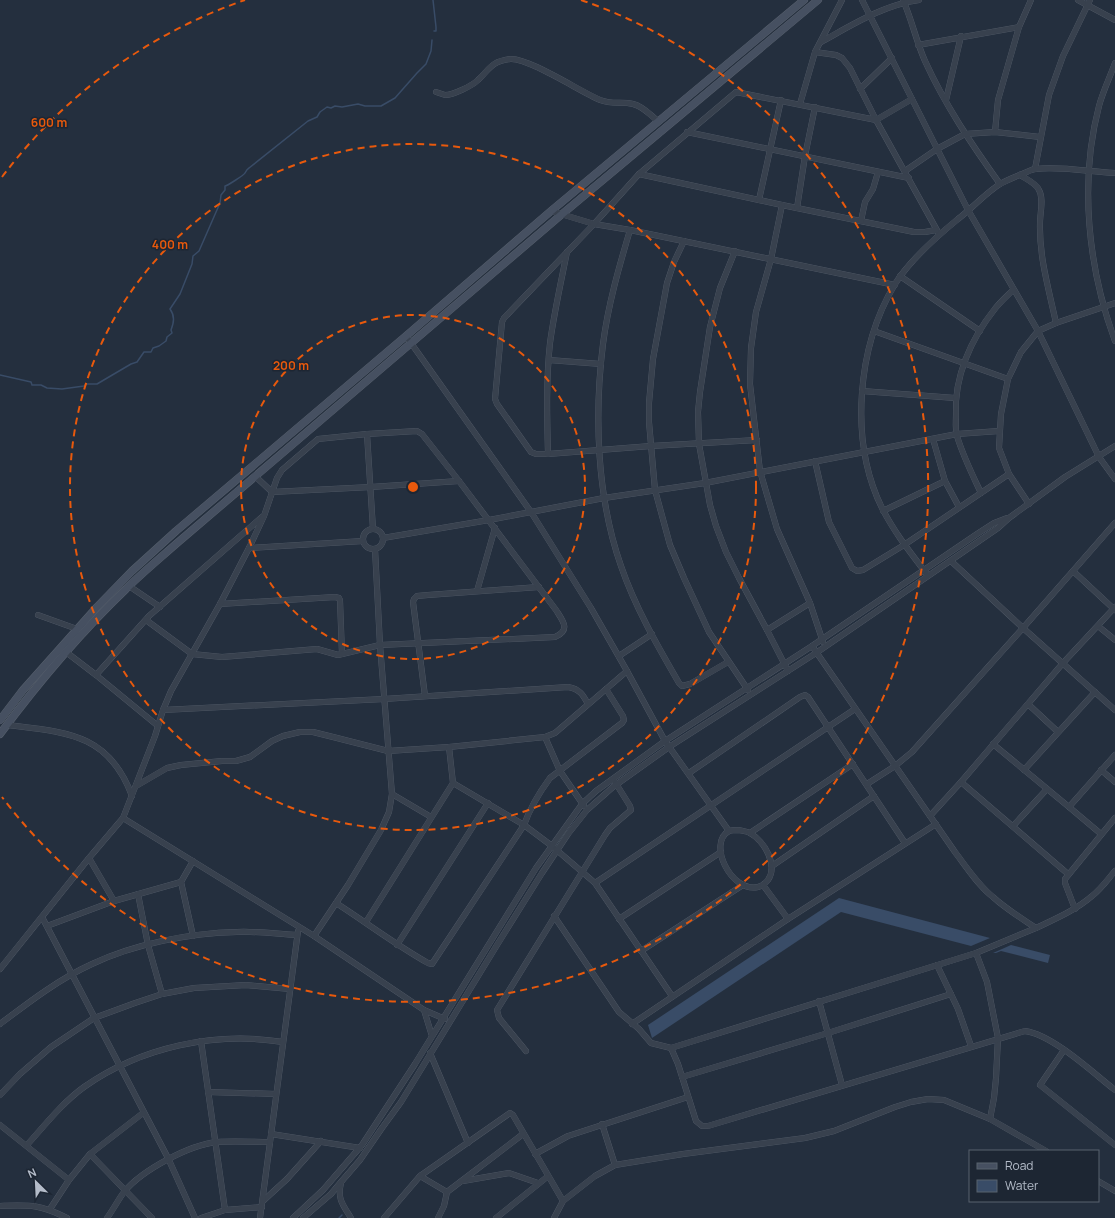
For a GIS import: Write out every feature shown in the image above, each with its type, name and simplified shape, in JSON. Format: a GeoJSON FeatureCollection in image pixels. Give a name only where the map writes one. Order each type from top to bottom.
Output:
{"type":"FeatureCollection","features":[{"type":"Feature","properties":{"kind":"main road"},"geometry":{"type":"LineString","coordinates":[[0,720],[23,690],[77,629],[132,571],[176,531],[551,211],[804,0]]}},
{"type":"Feature","properties":{"kind":"main road"},"geometry":{"type":"LineString","coordinates":[[0,734],[29,696],[66,652],[129,586],[560,215],[818,0]]}},
{"type":"Feature","properties":{"kind":"street"},"geometry":{"type":"LineString","coordinates":[[800,104],[815,52],[842,0]]}},
{"type":"Feature","properties":{"kind":"street"},"geometry":{"type":"LineString","coordinates":[[862,0],[871,15],[968,210],[1038,331],[1099,457],[1115,479]]}},
{"type":"Feature","properties":{"kind":"street"},"geometry":{"type":"LineString","coordinates":[[820,43],[871,15],[904,1],[919,0]]}},
{"type":"Feature","properties":{"kind":"street"},"geometry":{"type":"LineString","coordinates":[[995,132],[998,100],[1019,27],[1031,0]]}},
{"type":"Feature","properties":{"kind":"street"},"geometry":{"type":"LineString","coordinates":[[1078,0],[1088,3],[1115,20]]}},
{"type":"Feature","properties":{"kind":"street"},"geometry":{"type":"LineString","coordinates":[[904,1],[925,62],[965,134],[1000,184]]}},
{"type":"Feature","properties":{"kind":"street"},"geometry":{"type":"LineString","coordinates":[[1035,169],[1049,95],[1061,62],[1088,3]]}},
{"type":"Feature","properties":{"kind":"street"},"geometry":{"type":"LineString","coordinates":[[918,44],[1019,27]]}},
{"type":"Feature","properties":{"kind":"street"},"geometry":{"type":"LineString","coordinates":[[946,100],[961,36]]}},
{"type":"Feature","properties":{"kind":"street"},"geometry":{"type":"LineString","coordinates":[[815,52],[836,55],[842,58],[850,68],[876,120],[938,232]]}},
{"type":"Feature","properties":{"kind":"street"},"geometry":{"type":"LineString","coordinates":[[860,89],[892,58]]}},
{"type":"Feature","properties":{"kind":"street"},"geometry":{"type":"LineString","coordinates":[[436,92],[444,95],[450,94],[477,81],[490,66],[509,59],[515,59],[538,68],[600,100],[610,103],[633,104],[640,107],[658,122]]}},
{"type":"Feature","properties":{"kind":"street"},"geometry":{"type":"LineString","coordinates":[[1115,63],[1100,105],[1093,133],[1089,172],[1088,208],[1096,272],[1104,307],[1115,341]]}},
{"type":"Feature","properties":{"kind":"street"},"geometry":{"type":"LineString","coordinates":[[756,440],[536,454],[528,449],[497,404],[495,393],[502,322],[504,318],[594,224],[639,174],[736,92],[876,120],[912,99]]}},
{"type":"Feature","properties":{"kind":"street"},"geometry":{"type":"LineString","coordinates":[[759,200],[781,100]]}},
{"type":"Feature","properties":{"kind":"street"},"geometry":{"type":"LineString","coordinates":[[797,208],[805,156],[815,108]]}},
{"type":"Feature","properties":{"kind":"street"},"geometry":{"type":"LineString","coordinates":[[687,132],[909,178]]}},
{"type":"Feature","properties":{"kind":"street"},"geometry":{"type":"LineString","coordinates":[[905,171],[937,149],[965,134],[995,132],[1040,137]]}},
{"type":"Feature","properties":{"kind":"street"},"geometry":{"type":"LineString","coordinates":[[928,576],[897,536],[883,511],[870,478],[865,452],[861,414],[862,391],[867,354],[883,308],[900,276],[938,232],[1000,184],[1035,169],[1115,173]]}},
{"type":"Feature","properties":{"kind":"street"},"geometry":{"type":"LineString","coordinates":[[860,221],[865,202],[873,189],[878,172]]}},
{"type":"Feature","properties":{"kind":"street"},"geometry":{"type":"LineString","coordinates":[[639,174],[914,232],[938,232]]}},
{"type":"Feature","properties":{"kind":"street"},"geometry":{"type":"LineString","coordinates":[[1020,175],[1036,185],[1041,195],[1040,224],[1042,256],[1056,323]]}},
{"type":"Feature","properties":{"kind":"street"},"geometry":{"type":"LineString","coordinates":[[782,205],[771,259],[756,312],[751,348],[750,384],[760,471],[777,529],[810,603],[825,647]]}},
{"type":"Feature","properties":{"kind":"street"},"geometry":{"type":"LineString","coordinates":[[551,211],[560,215],[594,224],[895,284]]}},
{"type":"Feature","properties":{"kind":"street"},"geometry":{"type":"LineString","coordinates":[[630,230],[616,278],[603,343],[598,410],[604,498],[611,531],[621,566],[634,598],[678,683],[682,686],[690,684],[728,662]]}},
{"type":"Feature","properties":{"kind":"street"},"geometry":{"type":"LineString","coordinates":[[684,242],[674,262],[667,283],[654,353],[649,403],[655,490],[670,545],[709,632],[751,695]]}},
{"type":"Feature","properties":{"kind":"street"},"geometry":{"type":"LineString","coordinates":[[548,454],[546,404],[550,344],[567,251]]}},
{"type":"Feature","properties":{"kind":"street"},"geometry":{"type":"LineString","coordinates":[[735,251],[720,288],[710,327],[698,412],[699,444],[714,519],[726,552],[788,671]]}},
{"type":"Feature","properties":{"kind":"street"},"geometry":{"type":"LineString","coordinates":[[900,276],[980,331]]}},
{"type":"Feature","properties":{"kind":"street"},"geometry":{"type":"LineString","coordinates":[[981,492],[966,462],[957,434],[955,398],[958,381],[964,363],[980,331],[994,309],[1013,290]]}},
{"type":"Feature","properties":{"kind":"street"},"geometry":{"type":"LineString","coordinates":[[1029,504],[1009,474],[999,448],[999,431],[1003,399],[1008,379],[1021,352],[1038,331],[1056,323],[1115,303]]}},
{"type":"Feature","properties":{"kind":"street"},"geometry":{"type":"LineString","coordinates":[[874,331],[1008,379]]}},
{"type":"Feature","properties":{"kind":"street"},"geometry":{"type":"LineString","coordinates":[[406,336],[531,512],[591,608],[628,671],[665,741],[689,772],[729,832]]}},
{"type":"Feature","properties":{"kind":"street"},"geometry":{"type":"LineString","coordinates":[[549,360],[601,364]]}},
{"type":"Feature","properties":{"kind":"street"},"geometry":{"type":"LineString","coordinates":[[862,391],[955,398]]}},
{"type":"Feature","properties":{"kind":"street"},"geometry":{"type":"LineString","coordinates":[[0,969],[123,818],[171,691],[192,654],[220,604],[249,548],[264,516],[276,478],[282,470],[318,439],[417,431],[425,437],[539,586],[564,622],[564,630],[562,634],[555,637],[380,645],[342,654],[332,654],[318,649],[222,657],[192,654],[146,620]]}},
{"type":"Feature","properties":{"kind":"street"},"geometry":{"type":"LineString","coordinates":[[383,538],[604,498],[706,483],[760,471],[933,438],[957,434],[999,431]]}},
{"type":"Feature","properties":{"kind":"street"},"geometry":{"type":"LineString","coordinates":[[367,434],[373,529]]}},
{"type":"Feature","properties":{"kind":"street"},"geometry":{"type":"LineString","coordinates":[[933,438],[945,481],[959,507]]}},
{"type":"Feature","properties":{"kind":"street"},"geometry":{"type":"LineString","coordinates":[[293,1218],[323,1190],[360,1148],[393,1100],[430,1052],[557,850],[587,810],[617,785],[670,747],[825,647],[967,550],[1065,477],[1115,446]]}},
{"type":"Feature","properties":{"kind":"street"},"geometry":{"type":"LineString","coordinates":[[815,461],[829,522],[852,568],[857,571],[863,570],[904,545],[1009,474]]}},
{"type":"Feature","properties":{"kind":"street"},"geometry":{"type":"LineString","coordinates":[[255,476],[272,492],[459,481]]}},
{"type":"Feature","properties":{"kind":"street"},"geometry":{"type":"LineString","coordinates":[[883,511],[945,481]]}},
{"type":"Feature","properties":{"kind":"street"},"geometry":{"type":"LineString","coordinates":[[96,675],[146,620],[264,516]]}},
{"type":"Feature","properties":{"kind":"street"},"geometry":{"type":"LineString","coordinates":[[303,1218],[331,1194],[374,1140],[399,1104],[432,1036],[514,904],[582,804],[596,791],[665,741],[812,646],[994,523],[1009,518]]}},
{"type":"Feature","properties":{"kind":"street"},"geometry":{"type":"LineString","coordinates":[[867,784],[895,766],[912,752],[1115,523]]}},
{"type":"Feature","properties":{"kind":"street"},"geometry":{"type":"LineString","coordinates":[[477,591],[495,528]]}},
{"type":"Feature","properties":{"kind":"street"},"geometry":{"type":"LineString","coordinates":[[373,529],[379,531],[383,538],[382,544],[375,549],[366,546],[363,541],[364,534],[373,529]]}},
{"type":"Feature","properties":{"kind":"street"},"geometry":{"type":"LineString","coordinates":[[249,548],[363,541]]}},
{"type":"Feature","properties":{"kind":"street"},"geometry":{"type":"LineString","coordinates":[[962,544],[967,550]]}},
{"type":"Feature","properties":{"kind":"street"},"geometry":{"type":"LineString","coordinates":[[314,936],[381,830],[389,812],[392,794],[380,645],[375,549]]}},
{"type":"Feature","properties":{"kind":"street"},"geometry":{"type":"LineString","coordinates":[[951,561],[1115,710]]}},
{"type":"Feature","properties":{"kind":"street"},"geometry":{"type":"LineString","coordinates":[[930,816],[1063,663],[1114,609],[1073,571]]}},
{"type":"Feature","properties":{"kind":"street"},"geometry":{"type":"LineString","coordinates":[[129,586],[160,607]]}},
{"type":"Feature","properties":{"kind":"street"},"geometry":{"type":"LineString","coordinates":[[425,696],[413,602],[417,596],[539,586]]}},
{"type":"Feature","properties":{"kind":"street"},"geometry":{"type":"LineString","coordinates":[[899,587],[904,593]]}},
{"type":"Feature","properties":{"kind":"street"},"geometry":{"type":"LineString","coordinates":[[220,604],[335,597],[339,598],[342,654]]}},
{"type":"Feature","properties":{"kind":"street"},"geometry":{"type":"LineString","coordinates":[[767,630],[810,603]]}},
{"type":"Feature","properties":{"kind":"street"},"geometry":{"type":"LineString","coordinates":[[869,607],[873,614]]}},
{"type":"Feature","properties":{"kind":"street"},"geometry":{"type":"LineString","coordinates":[[38,615],[77,629]]}},
{"type":"Feature","properties":{"kind":"street"},"geometry":{"type":"LineString","coordinates":[[1098,626],[1115,640]]}},
{"type":"Feature","properties":{"kind":"street"},"geometry":{"type":"LineString","coordinates":[[619,656],[652,634]]}},
{"type":"Feature","properties":{"kind":"street"},"geometry":{"type":"LineString","coordinates":[[812,646],[930,816],[979,883],[992,897],[1036,928]]}},
{"type":"Feature","properties":{"kind":"street"},"geometry":{"type":"LineString","coordinates":[[66,652],[158,726]]}},
{"type":"Feature","properties":{"kind":"street"},"geometry":{"type":"LineString","coordinates":[[136,786],[167,768],[181,765],[222,761],[236,762],[250,757],[272,741],[283,736],[300,732],[313,732],[388,751],[449,747],[545,737],[555,733],[628,671]]}},
{"type":"Feature","properties":{"kind":"street"},"geometry":{"type":"LineString","coordinates":[[163,710],[384,699],[568,687],[576,688],[588,704]]}},
{"type":"Feature","properties":{"kind":"street"},"geometry":{"type":"LineString","coordinates":[[336,903],[366,922],[397,945],[428,963],[432,964],[435,962],[524,825],[528,812],[544,785],[550,778],[624,720],[606,689]]}},
{"type":"Feature","properties":{"kind":"street"},"geometry":{"type":"LineString","coordinates":[[1024,770],[1096,692]]}},
{"type":"Feature","properties":{"kind":"street"},"geometry":{"type":"LineString","coordinates":[[689,772],[805,695],[808,697],[867,784],[905,843]]}},
{"type":"Feature","properties":{"kind":"street"},"geometry":{"type":"LineString","coordinates":[[1028,704],[1058,732]]}},
{"type":"Feature","properties":{"kind":"street"},"geometry":{"type":"LineString","coordinates":[[595,883],[855,709]]}},
{"type":"Feature","properties":{"kind":"street"},"geometry":{"type":"LineString","coordinates":[[708,713],[712,720]]}},
{"type":"Feature","properties":{"kind":"street"},"geometry":{"type":"LineString","coordinates":[[7,725],[61,732],[83,739],[103,751],[111,758],[120,771],[132,796]]}},
{"type":"Feature","properties":{"kind":"street"},"geometry":{"type":"LineString","coordinates":[[545,737],[560,771],[587,810]]}},
{"type":"Feature","properties":{"kind":"street"},"geometry":{"type":"LineString","coordinates":[[993,744],[1101,834]]}},
{"type":"Feature","properties":{"kind":"street"},"geometry":{"type":"LineString","coordinates":[[366,922],[453,782],[449,747]]}},
{"type":"Feature","properties":{"kind":"street"},"geometry":{"type":"LineString","coordinates":[[1069,807],[1115,755]]}},
{"type":"Feature","properties":{"kind":"street"},"geometry":{"type":"LineString","coordinates":[[750,833],[853,764]]}},
{"type":"Feature","properties":{"kind":"street"},"geometry":{"type":"LineString","coordinates":[[1101,770],[1115,782]]}},
{"type":"Feature","properties":{"kind":"street"},"geometry":{"type":"LineString","coordinates":[[526,1051],[499,1018],[497,1010],[610,828],[631,810],[630,806],[612,779]]}},
{"type":"Feature","properties":{"kind":"street"},"geometry":{"type":"LineString","coordinates":[[453,782],[524,825],[557,850],[595,883],[672,996]]}},
{"type":"Feature","properties":{"kind":"street"},"geometry":{"type":"LineString","coordinates":[[961,782],[1068,874]]}},
{"type":"Feature","properties":{"kind":"street"},"geometry":{"type":"LineString","coordinates":[[1014,826],[1047,789]]}},
{"type":"Feature","properties":{"kind":"street"},"geometry":{"type":"LineString","coordinates":[[392,794],[431,817]]}},
{"type":"Feature","properties":{"kind":"street"},"geometry":{"type":"LineString","coordinates":[[772,866],[874,796]]}},
{"type":"Feature","properties":{"kind":"street"},"geometry":{"type":"LineString","coordinates":[[397,945],[488,803]]}},
{"type":"Feature","properties":{"kind":"street"},"geometry":{"type":"LineString","coordinates":[[123,818],[314,936],[424,1010],[450,1021]]}},
{"type":"Feature","properties":{"kind":"street"},"geometry":{"type":"LineString","coordinates":[[1074,909],[1064,883],[1065,879],[1115,818]]}},
{"type":"Feature","properties":{"kind":"street"},"geometry":{"type":"LineString","coordinates":[[632,1024],[788,919],[936,824]]}},
{"type":"Feature","properties":{"kind":"street"},"geometry":{"type":"LineString","coordinates":[[738,830],[750,833],[765,848],[772,866],[771,874],[763,885],[758,887],[743,885],[732,877],[726,869],[721,852],[724,837],[729,832],[738,830]]}},
{"type":"Feature","properties":{"kind":"street"},"geometry":{"type":"LineString","coordinates":[[619,919],[721,852]]}},
{"type":"Feature","properties":{"kind":"street"},"geometry":{"type":"LineString","coordinates":[[89,858],[114,901]]}},
{"type":"Feature","properties":{"kind":"street"},"geometry":{"type":"LineString","coordinates":[[193,861],[181,882],[193,936]]}},
{"type":"Feature","properties":{"kind":"street"},"geometry":{"type":"LineString","coordinates":[[554,916],[612,1004],[624,1018],[639,1029],[652,1043],[671,1048],[976,953],[1036,928],[1074,909],[1094,895],[1115,871]]}},
{"type":"Feature","properties":{"kind":"street"},"geometry":{"type":"LineString","coordinates":[[47,926],[114,901],[181,882]]}},
{"type":"Feature","properties":{"kind":"street"},"geometry":{"type":"LineString","coordinates":[[641,951],[743,885]]}},
{"type":"Feature","properties":{"kind":"street"},"geometry":{"type":"LineString","coordinates":[[763,885],[788,919]]}},
{"type":"Feature","properties":{"kind":"street"},"geometry":{"type":"LineString","coordinates":[[138,894],[148,945],[162,994]]}},
{"type":"Feature","properties":{"kind":"street"},"geometry":{"type":"LineString","coordinates":[[514,904],[520,908]]}},
{"type":"Feature","properties":{"kind":"street"},"geometry":{"type":"LineString","coordinates":[[42,917],[168,1158],[196,1218]]}},
{"type":"Feature","properties":{"kind":"street"},"geometry":{"type":"LineString","coordinates":[[260,1218],[298,927]]}},
{"type":"Feature","properties":{"kind":"street"},"geometry":{"type":"LineString","coordinates":[[0,1024],[71,974],[114,954],[148,945],[193,936],[238,932],[297,935]]}},
{"type":"Feature","properties":{"kind":"street"},"geometry":{"type":"LineString","coordinates":[[491,941],[497,945]]}},
{"type":"Feature","properties":{"kind":"street"},"geometry":{"type":"LineString","coordinates":[[976,953],[987,982],[998,1038],[996,1084],[990,1119]]}},
{"type":"Feature","properties":{"kind":"street"},"geometry":{"type":"LineString","coordinates":[[937,965],[958,1009],[971,1046]]}},
{"type":"Feature","properties":{"kind":"street"},"geometry":{"type":"LineString","coordinates":[[466,982],[472,985]]}},
{"type":"Feature","properties":{"kind":"street"},"geometry":{"type":"LineString","coordinates":[[0,1094],[20,1074],[52,1047],[94,1018],[162,994],[194,988],[238,985],[290,989]]}},
{"type":"Feature","properties":{"kind":"street"},"geometry":{"type":"LineString","coordinates":[[682,1077],[828,1034],[951,994]]}},
{"type":"Feature","properties":{"kind":"street"},"geometry":{"type":"LineString","coordinates":[[819,1001],[842,1085]]}},
{"type":"Feature","properties":{"kind":"street"},"geometry":{"type":"LineString","coordinates":[[424,1010],[432,1036]]}},
{"type":"Feature","properties":{"kind":"street"},"geometry":{"type":"LineString","coordinates":[[671,1048],[696,1121],[702,1126],[708,1126],[971,1046],[1026,1031],[1033,1032],[1047,1038],[1115,1090]]}},
{"type":"Feature","properties":{"kind":"street"},"geometry":{"type":"LineString","coordinates":[[27,1145],[65,1103],[84,1087],[119,1066],[160,1051],[201,1041],[233,1038],[264,1039],[283,1042]]}},
{"type":"Feature","properties":{"kind":"street"},"geometry":{"type":"LineString","coordinates":[[201,1041],[225,1210]]}},
{"type":"Feature","properties":{"kind":"street"},"geometry":{"type":"LineString","coordinates":[[1064,1050],[1040,1085],[1115,1146]]}},
{"type":"Feature","properties":{"kind":"street"},"geometry":{"type":"LineString","coordinates":[[430,1052],[468,1142]]}},
{"type":"Feature","properties":{"kind":"street"},"geometry":{"type":"LineString","coordinates":[[208,1092],[276,1094]]}},
{"type":"Feature","properties":{"kind":"street"},"geometry":{"type":"LineString","coordinates":[[534,1154],[568,1136],[688,1097]]}},
{"type":"Feature","properties":{"kind":"street"},"geometry":{"type":"LineString","coordinates":[[554,1218],[563,1201],[595,1176],[615,1165],[683,1154],[805,1138],[834,1131],[895,1107],[928,1099],[944,1100],[990,1119],[1044,1150]]}},
{"type":"Feature","properties":{"kind":"street"},"geometry":{"type":"LineString","coordinates":[[393,1100],[399,1104]]}},
{"type":"Feature","properties":{"kind":"street"},"geometry":{"type":"LineString","coordinates":[[50,1209],[69,1180],[90,1154],[143,1112]]}},
{"type":"Feature","properties":{"kind":"street"},"geometry":{"type":"LineString","coordinates":[[384,1218],[420,1176],[510,1113],[513,1115],[547,1177],[563,1201]]}},
{"type":"Feature","properties":{"kind":"street"},"geometry":{"type":"LineString","coordinates":[[602,1124],[615,1165]]}},
{"type":"Feature","properties":{"kind":"street"},"geometry":{"type":"LineString","coordinates":[[0,1125],[69,1180]]}},
{"type":"Feature","properties":{"kind":"street"},"geometry":{"type":"LineString","coordinates":[[271,1134],[360,1148]]}},
{"type":"Feature","properties":{"kind":"street"},"geometry":{"type":"LineString","coordinates":[[438,1218],[444,1206],[447,1192],[523,1134]]}},
{"type":"Feature","properties":{"kind":"street"},"geometry":{"type":"LineString","coordinates":[[368,1137],[374,1140]]}},
{"type":"Feature","properties":{"kind":"street"},"geometry":{"type":"LineString","coordinates":[[202,1218],[225,1210],[262,1204],[321,1141]]}},
{"type":"Feature","properties":{"kind":"street"},"geometry":{"type":"LineString","coordinates":[[108,1218],[125,1192],[142,1176],[168,1158],[216,1142],[270,1142]]}},
{"type":"Feature","properties":{"kind":"street"},"geometry":{"type":"LineString","coordinates":[[90,1154],[125,1192],[152,1218]]}},
{"type":"Feature","properties":{"kind":"street"},"geometry":{"type":"LineString","coordinates":[[344,1166],[350,1171]]}},
{"type":"Feature","properties":{"kind":"street"},"geometry":{"type":"LineString","coordinates":[[460,1181],[509,1173],[538,1183]]}},
{"type":"Feature","properties":{"kind":"street"},"geometry":{"type":"LineString","coordinates":[[420,1176],[447,1192]]}},
{"type":"Feature","properties":{"kind":"street"},"geometry":{"type":"LineString","coordinates":[[496,1218],[547,1177]]}},
{"type":"Feature","properties":{"kind":"street"},"geometry":{"type":"LineString","coordinates":[[341,1182],[339,1199],[351,1218]]}},
{"type":"Feature","properties":{"kind":"street"},"geometry":{"type":"LineString","coordinates":[[1099,1182],[1115,1191]]}},
{"type":"Feature","properties":{"kind":"street"},"geometry":{"type":"LineString","coordinates":[[0,1206],[29,1205],[50,1209],[67,1218]]}},
{"type":"Feature","properties":{"kind":"water"},"geometry":{"type":"Polygon","coordinates":[[[839,898],[990,938],[971,946],[841,912],[652,1038],[648,1025],[839,898]]]}},
{"type":"Feature","properties":{"kind":"water"},"geometry":{"type":"Polygon","coordinates":[[[1011,945],[1050,955],[1048,963],[1001,951],[993,953],[1011,945]]]}},
{"type":"Feature","properties":{"kind":"waterway"},"geometry":{"type":"LineString","coordinates":[[433,0],[436,27],[436,31],[434,31]]}},
{"type":"Feature","properties":{"kind":"waterway"},"geometry":{"type":"LineString","coordinates":[[0,375],[31,382],[32,385],[41,385],[47,388],[62,389],[84,386],[86,384],[97,384],[137,362],[144,352],[151,352],[153,348],[166,341],[167,337],[172,333],[173,317],[170,309],[180,294],[192,264],[193,256],[199,251],[220,203],[221,195],[225,190],[225,186],[242,176],[248,169],[308,121],[317,117],[320,112],[327,107],[342,107],[358,104],[365,106],[381,106],[395,98],[426,64],[431,51],[432,40]]}},
{"type":"Feature","properties":{"kind":"waterway"},"geometry":{"type":"LineString","coordinates":[[339,1218],[342,1215]]}}]}
